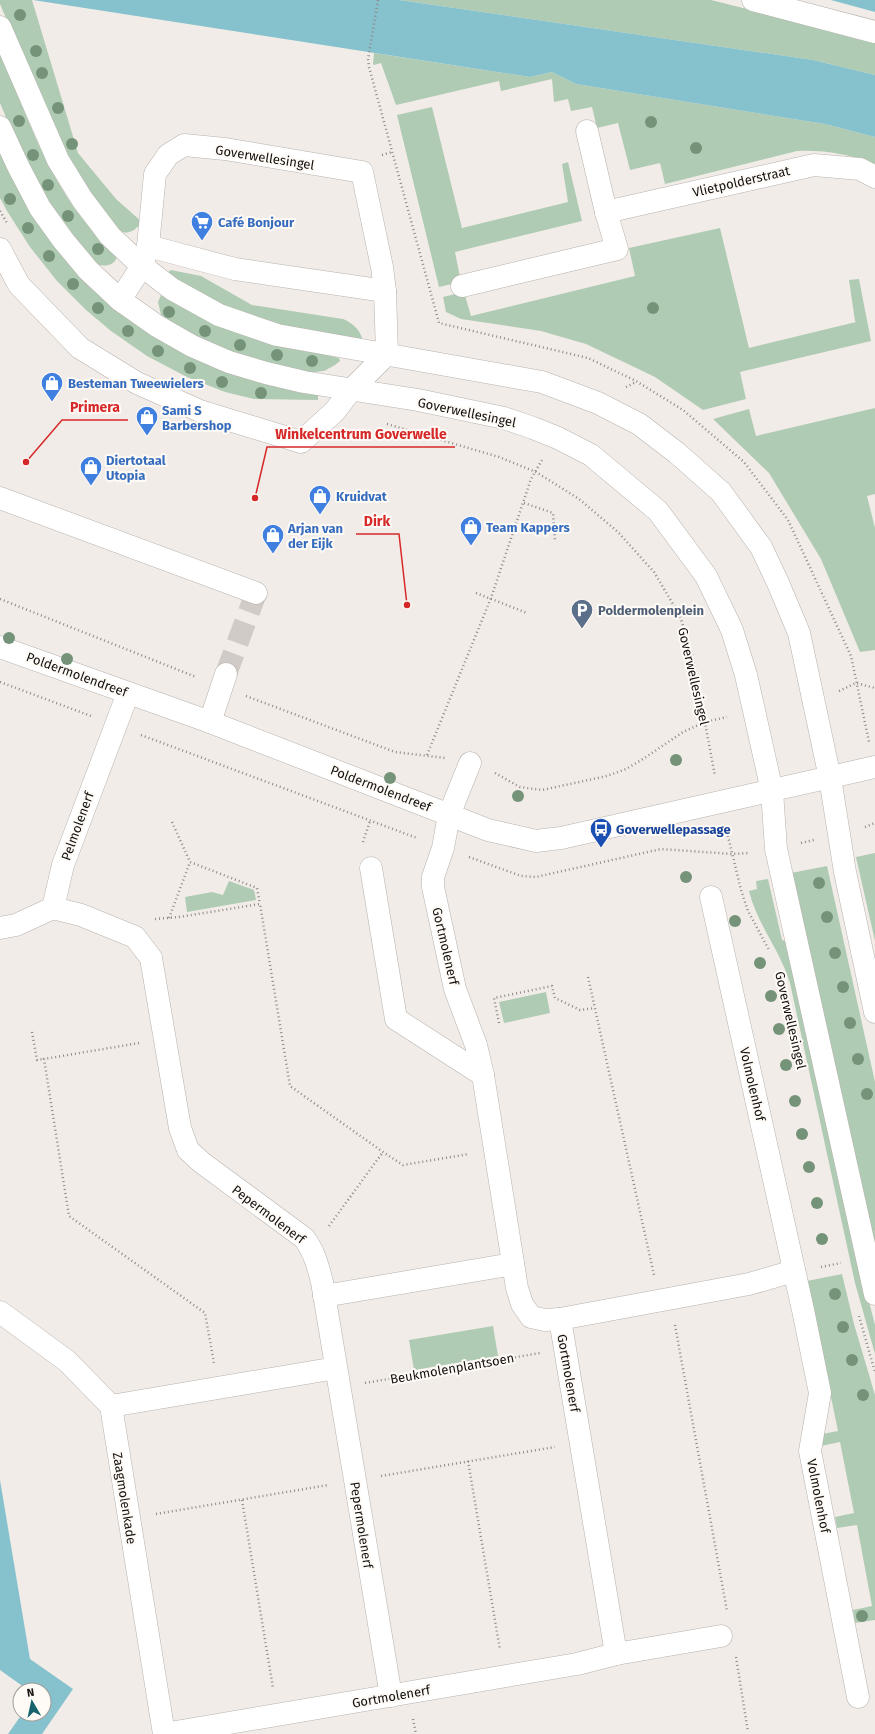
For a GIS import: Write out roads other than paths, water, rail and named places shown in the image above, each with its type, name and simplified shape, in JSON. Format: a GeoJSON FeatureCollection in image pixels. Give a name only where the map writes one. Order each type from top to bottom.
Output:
{"type":"FeatureCollection","features":[{"type":"Feature","properties":{"kind":"street"},"geometry":{"type":"LineString","coordinates":[[753,0],[875,32]]}},
{"type":"Feature","properties":{"kind":"street"},"geometry":{"type":"LineString","coordinates":[[0,27],[58,160],[82,199],[110,236],[145,256],[172,288],[219,315],[277,335],[342,348],[387,354],[542,382],[598,403],[639,424],[677,453],[721,492],[761,547],[799,633],[830,778],[845,872],[875,1012]]}},
{"type":"Feature","properties":{"kind":"street","name":"Goverwellesingel"},"geometry":{"type":"LineString","coordinates":[[0,127],[40,208],[63,240],[88,270],[120,300],[157,326],[192,346],[229,362],[273,375],[351,390],[418,400],[504,418],[533,428],[558,438],[591,455],[658,511],[706,576],[732,630],[746,675],[772,791],[776,849],[875,1294]]}},
{"type":"Feature","properties":{"kind":"street"},"geometry":{"type":"LineString","coordinates":[[462,286],[617,249],[606,212],[587,131]]}},
{"type":"Feature","properties":{"kind":"street","name":"Goverwellesingel"},"geometry":{"type":"LineString","coordinates":[[120,300],[145,256],[155,174],[168,155],[184,146],[225,149],[362,172],[382,266],[385,291],[387,354]]}},
{"type":"Feature","properties":{"kind":"street","name":"Vlietpolderstraat"},"geometry":{"type":"LineString","coordinates":[[606,212],[814,165],[860,169],[875,177]]}},
{"type":"Feature","properties":{"kind":"street"},"geometry":{"type":"LineString","coordinates":[[0,249],[19,285],[80,348],[137,383],[200,411],[301,442],[335,411],[351,390],[387,354]]}},
{"type":"Feature","properties":{"kind":"street"},"geometry":{"type":"LineString","coordinates":[[145,256],[385,291]]}},
{"type":"Feature","properties":{"kind":"street"},"geometry":{"type":"LineString","coordinates":[[0,498],[256,593]]}},
{"type":"Feature","properties":{"kind":"street","name":"Poldermolendreef"},"geometry":{"type":"LineString","coordinates":[[0,647],[210,722],[488,830],[536,841],[561,838],[875,767]]}},
{"type":"Feature","properties":{"kind":"street"},"geometry":{"type":"LineString","coordinates":[[210,722],[224,681]]}},
{"type":"Feature","properties":{"kind":"street","name":"Pelmolenerf"},"geometry":{"type":"LineString","coordinates":[[53,908],[63,865],[114,725],[128,693]]}},
{"type":"Feature","properties":{"kind":"street"},"geometry":{"type":"LineString","coordinates":[[449,815],[470,763]]}},
{"type":"Feature","properties":{"kind":"street","name":"Gortmolenerf"},"geometry":{"type":"LineString","coordinates":[[449,815],[443,848],[433,877],[433,887],[455,989],[476,1045],[513,1264],[522,1304],[531,1317],[545,1320],[560,1319],[616,1654]]}},
{"type":"Feature","properties":{"kind":"street"},"geometry":{"type":"LineString","coordinates":[[371,868],[396,1019],[482,1076]]}},
{"type":"Feature","properties":{"kind":"street","name":"Volmolenhof"},"geometry":{"type":"LineString","coordinates":[[711,897],[820,1393],[810,1452],[858,1697]]}},
{"type":"Feature","properties":{"kind":"street"},"geometry":{"type":"LineString","coordinates":[[0,928],[16,925],[53,908]]}},
{"type":"Feature","properties":{"kind":"street","name":"Pepermolenerf"},"geometry":{"type":"LineString","coordinates":[[53,908],[81,915],[135,937],[151,958],[180,1128],[188,1150],[214,1172],[304,1238],[310,1246],[318,1264],[391,1696]]}},
{"type":"Feature","properties":{"kind":"street"},"geometry":{"type":"LineString","coordinates":[[324,1296],[513,1264]]}},
{"type":"Feature","properties":{"kind":"street"},"geometry":{"type":"LineString","coordinates":[[560,1319],[749,1284],[794,1272]]}},
{"type":"Feature","properties":{"kind":"street"},"geometry":{"type":"LineString","coordinates":[[0,1312],[67,1361],[111,1406],[218,1388],[337,1378]]}},
{"type":"Feature","properties":{"kind":"street","name":"Zaagmolenkade"},"geometry":{"type":"LineString","coordinates":[[111,1406],[164,1734]]}},
{"type":"Feature","properties":{"kind":"street","name":"Gortmolenerf"},"geometry":{"type":"LineString","coordinates":[[164,1734],[577,1664],[616,1654],[721,1636]]}},
{"type":"Feature","properties":{"kind":"water"},"geometry":{"type":"Polygon","coordinates":[[[33,0],[399,0],[813,60],[875,75],[875,137],[825,124],[576,84],[552,72],[530,77],[33,0]]]}},
{"type":"Feature","properties":{"kind":"water"},"geometry":{"type":"Polygon","coordinates":[[[831,0],[875,0],[875,12],[831,0]]]}},
{"type":"Feature","properties":{"kind":"water"},"geometry":{"type":"Polygon","coordinates":[[[0,1480],[30,1659],[73,1689],[52,1719],[52,1682],[17,1682],[0,1670],[0,1480]]]}},
{"type":"Feature","properties":{"kind":"water"},"geometry":{"type":"Polygon","coordinates":[[[16,1722],[50,1722],[42,1734],[8,1734],[16,1722]]]}},
{"type":"Feature","properties":{"kind":"tunnel"},"geometry":{"type":"LineString","coordinates":[[226,674],[256,593]]}},
{"type":"Feature","properties":{"kind":"place","name":"Café Bonjour"},"geometry":{"type":"Point","coordinates":[202,242]}},
{"type":"Feature","properties":{"kind":"place","name":"Besteman Tweewielers"},"geometry":{"type":"Point","coordinates":[52,402]}},
{"type":"Feature","properties":{"kind":"place","name":"Sami S Barbershop"},"geometry":{"type":"Point","coordinates":[147,436]}},
{"type":"Feature","properties":{"kind":"place","name":"Primera"},"geometry":{"type":"Point","coordinates":[26,462]}},
{"type":"Feature","properties":{"kind":"place","name":"Diertotaal Utopia"},"geometry":{"type":"Point","coordinates":[91,486]}},
{"type":"Feature","properties":{"kind":"place","name":"Winkelcentrum Goverwelle"},"geometry":{"type":"Point","coordinates":[255,498]}},
{"type":"Feature","properties":{"kind":"place","name":"Kruidvat"},"geometry":{"type":"Point","coordinates":[320,516]}},
{"type":"Feature","properties":{"kind":"place","name":"Team Kappers"},"geometry":{"type":"Point","coordinates":[471,546]}},
{"type":"Feature","properties":{"kind":"place","name":"Arjan van der Eijk"},"geometry":{"type":"Point","coordinates":[273,554]}},
{"type":"Feature","properties":{"kind":"place","name":"Dirk"},"geometry":{"type":"Point","coordinates":[407,605]}},
{"type":"Feature","properties":{"kind":"place","name":"Poldermolenplein"},"geometry":{"type":"Point","coordinates":[582,630]}},
{"type":"Feature","properties":{"kind":"place","name":"Goverwellepassage"},"geometry":{"type":"Point","coordinates":[601,848]}}]}
